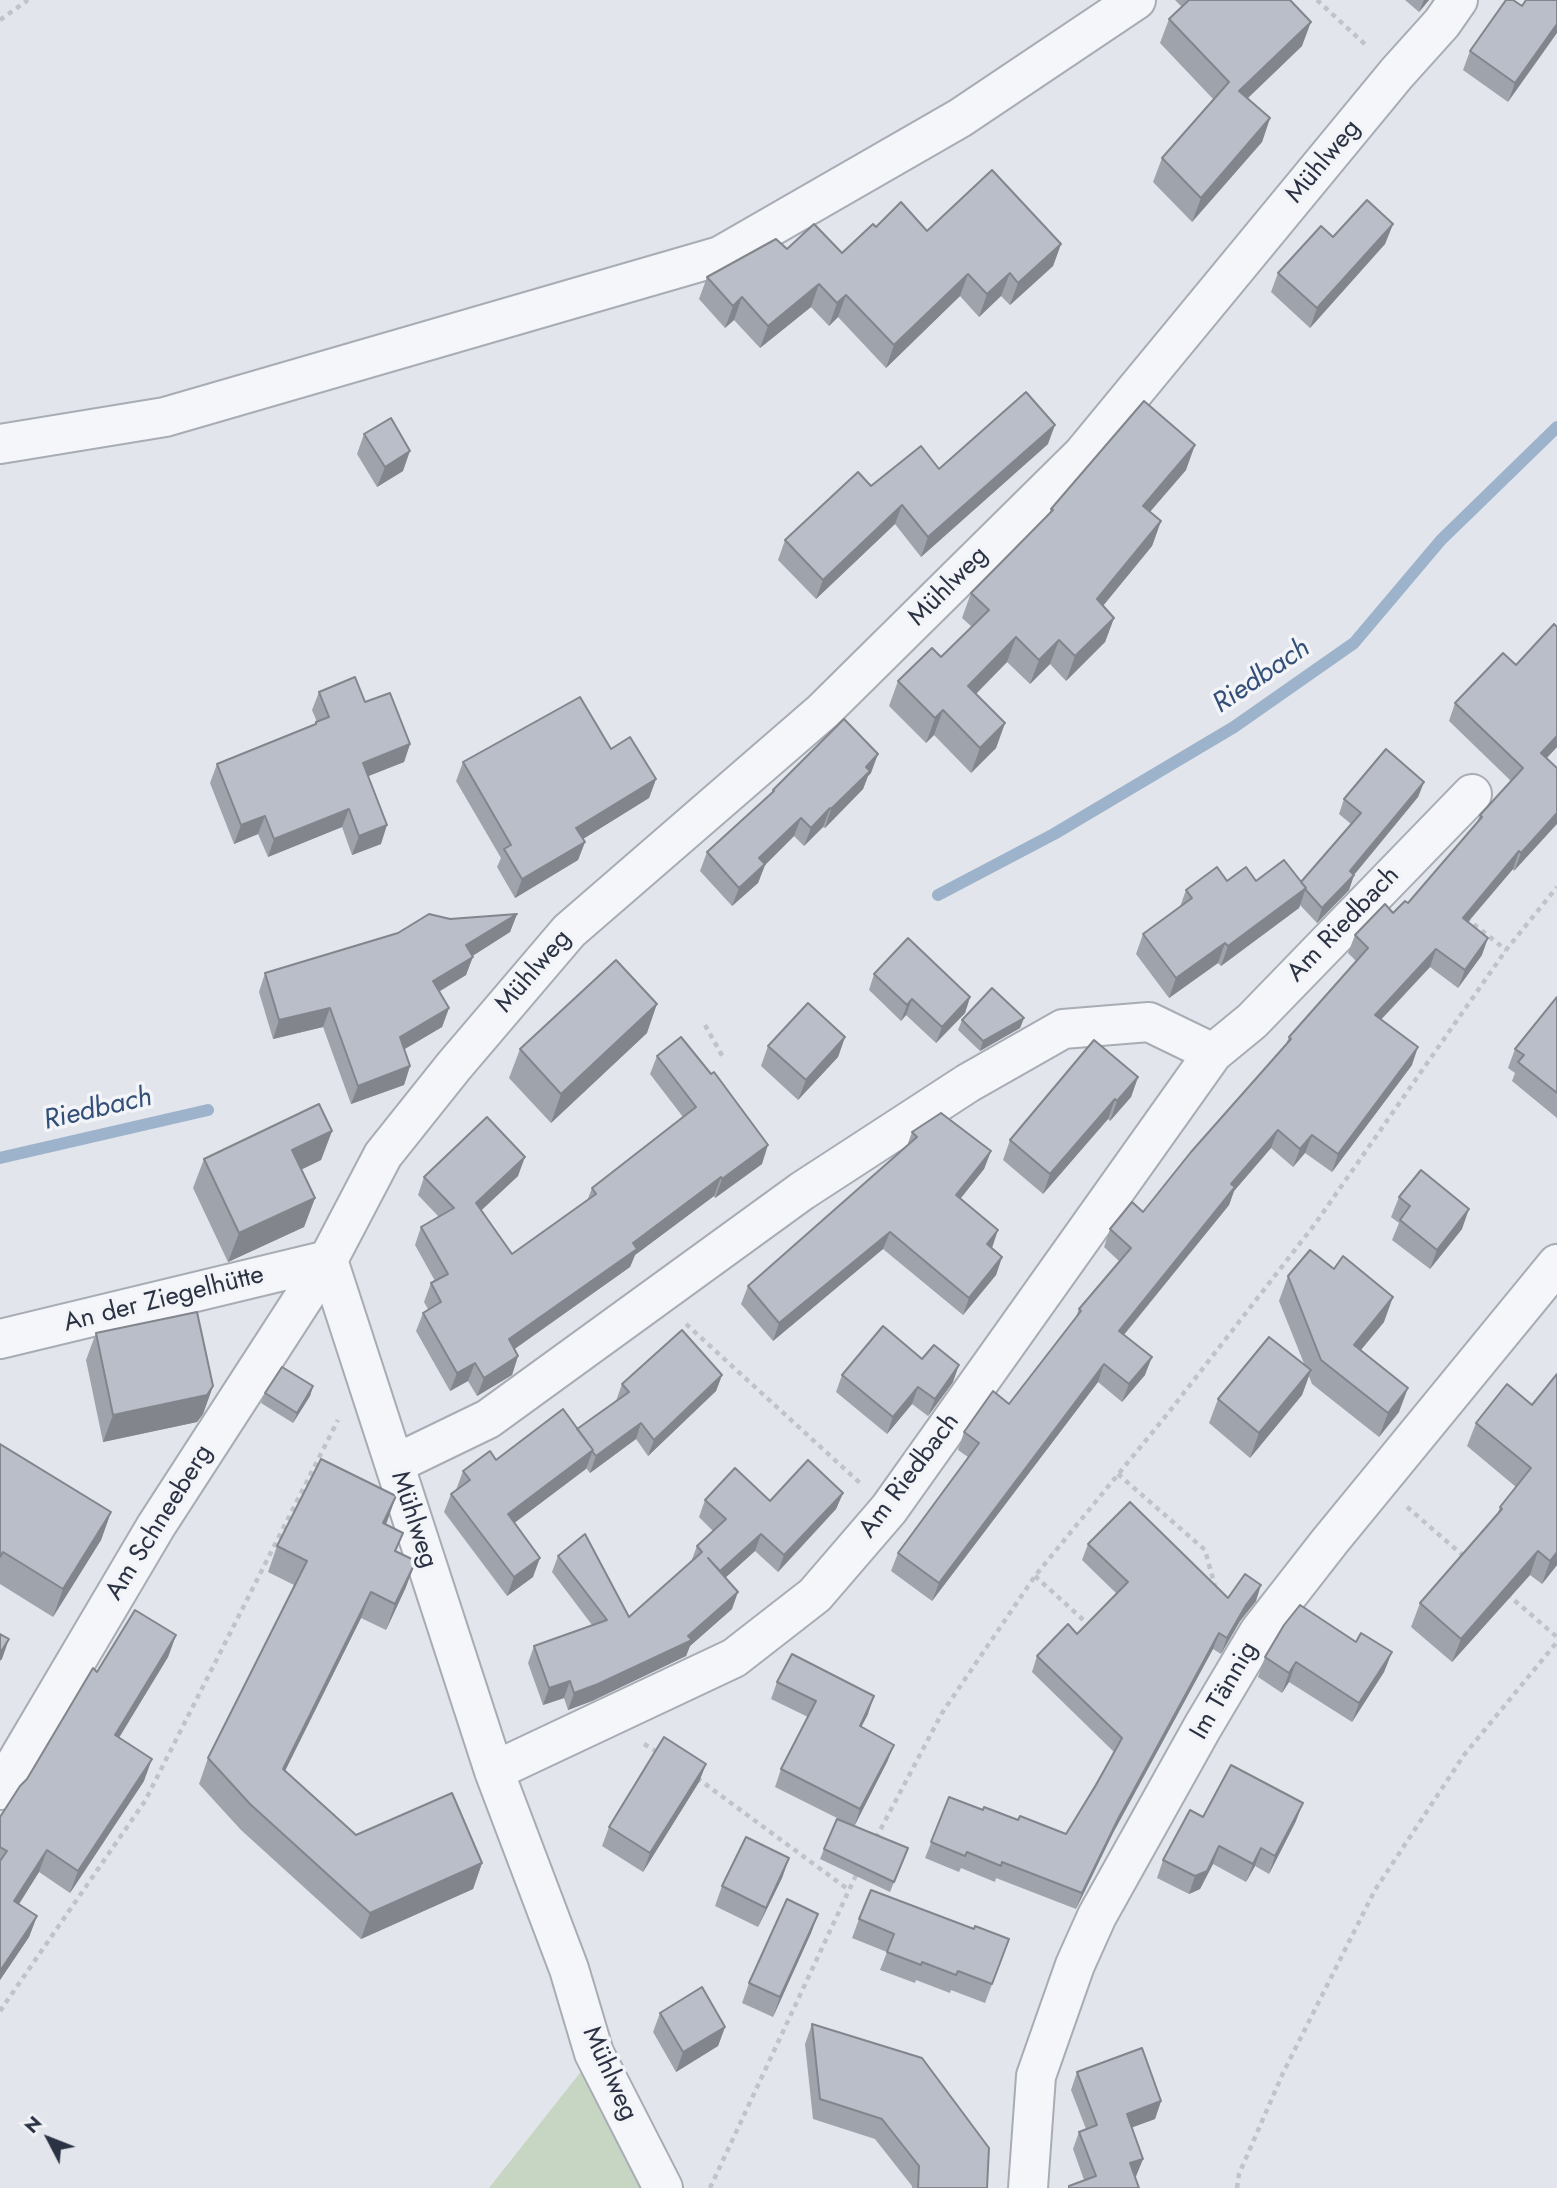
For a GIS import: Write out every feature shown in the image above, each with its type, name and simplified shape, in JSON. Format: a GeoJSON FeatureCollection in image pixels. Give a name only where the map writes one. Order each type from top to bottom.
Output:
{"type":"FeatureCollection","features":[{"type":"Feature","properties":{"kind":"street"},"geometry":{"type":"LineString","coordinates":[[0,444],[165,417],[720,256],[960,118],[1136,0]]}},
{"type":"Feature","properties":{"kind":"street","name":"Mühlweg"},"geometry":{"type":"LineString","coordinates":[[663,2188],[594,2053],[569,1969],[494,1771],[328,1261],[383,1155],[454,1066],[569,931],[823,711],[1082,455],[1397,73],[1442,23],[1458,0]]}},
{"type":"Feature","properties":{"kind":"street","name":"Am Riedbach"},"geometry":{"type":"LineString","coordinates":[[494,1771],[734,1658],[815,1595],[889,1509],[1213,1054],[1252,1021],[1472,794]]}},
{"type":"Feature","properties":{"kind":"street"},"geometry":{"type":"LineString","coordinates":[[395,1464],[488,1419],[802,1191],[968,1083],[1063,1029],[1149,1022],[1213,1054]]}},
{"type":"Feature","properties":{"kind":"street","name":"An der Ziegelhütte"},"geometry":{"type":"LineString","coordinates":[[0,1339],[328,1261]]}},
{"type":"Feature","properties":{"kind":"street","name":"Am Schneeberg"},"geometry":{"type":"LineString","coordinates":[[0,1790],[156,1526],[328,1261]]}},
{"type":"Feature","properties":{"kind":"street","name":"Im Tännig"},"geometry":{"type":"LineString","coordinates":[[1028,2188],[1036,2076],[1075,1965],[1104,1904],[1202,1728],[1259,1632],[1557,1264]]}},
{"type":"Feature","properties":{"kind":"path"},"geometry":{"type":"LineString","coordinates":[[0,20],[28,0]]}},
{"type":"Feature","properties":{"kind":"path"},"geometry":{"type":"LineString","coordinates":[[1317,0],[1397,73]]}},
{"type":"Feature","properties":{"kind":"path"},"geometry":{"type":"LineString","coordinates":[[873,1843],[942,1713],[1035,1576],[1315,1224],[1506,950],[1557,887]]}},
{"type":"Feature","properties":{"kind":"path"},"geometry":{"type":"LineString","coordinates":[[1464,916],[1506,950]]}},
{"type":"Feature","properties":{"kind":"path"},"geometry":{"type":"LineString","coordinates":[[705,1025],[724,1059]]}},
{"type":"Feature","properties":{"kind":"path"},"geometry":{"type":"LineString","coordinates":[[657,1297],[889,1509]]}},
{"type":"Feature","properties":{"kind":"path"},"geometry":{"type":"LineString","coordinates":[[0,2011],[145,1801],[363,1370]]}},
{"type":"Feature","properties":{"kind":"path"},"geometry":{"type":"LineString","coordinates":[[1118,1474],[1205,1550],[1221,1608],[1259,1632]]}},
{"type":"Feature","properties":{"kind":"path"},"geometry":{"type":"LineString","coordinates":[[1379,1483],[1473,1564]]}},
{"type":"Feature","properties":{"kind":"path"},"geometry":{"type":"LineString","coordinates":[[1035,1576],[1094,1630]]}},
{"type":"Feature","properties":{"kind":"path"},"geometry":{"type":"LineString","coordinates":[[1237,2188],[1239,2174],[1283,2073],[1375,1890],[1464,1755],[1557,1639],[1505,1591]]}},
{"type":"Feature","properties":{"kind":"path"},"geometry":{"type":"LineString","coordinates":[[603,1719],[667,1758]]}},
{"type":"Feature","properties":{"kind":"path"},"geometry":{"type":"LineString","coordinates":[[688,1771],[849,1890]]}},
{"type":"Feature","properties":{"kind":"path"},"geometry":{"type":"LineString","coordinates":[[710,2188],[861,1866]]}},
{"type":"Feature","properties":{"kind":"green space"},"geometry":{"type":"Polygon","coordinates":[[[587,2064],[647,2188],[489,2188],[587,2064]]]}},
{"type":"Feature","properties":{"kind":"building"},"geometry":{"type":"Polygon","coordinates":[[[1189,0],[1290,0],[1311,22],[1239,91],[1270,118],[1201,198],[1162,158],[1229,82],[1169,19],[1189,0]]]}},
{"type":"Feature","properties":{"kind":"building"},"geometry":{"type":"Polygon","coordinates":[[[1506,0],[1513,0],[1522,6],[1526,0],[1557,0],[1557,24],[1515,83],[1470,51],[1506,0]]]}},
{"type":"Feature","properties":{"kind":"building"},"geometry":{"type":"Polygon","coordinates":[[[992,170],[1061,244],[1018,283],[1010,273],[987,294],[968,274],[894,345],[846,295],[837,303],[819,284],[768,326],[742,297],[733,306],[707,277],[776,239],[787,249],[814,224],[842,253],[873,224],[876,227],[901,202],[927,231],[992,170]]]}},
{"type":"Feature","properties":{"kind":"building"},"geometry":{"type":"Polygon","coordinates":[[[1367,200],[1393,224],[1317,308],[1278,273],[1321,226],[1333,237],[1367,200]]]}},
{"type":"Feature","properties":{"kind":"building"},"geometry":{"type":"Polygon","coordinates":[[[1026,392],[1055,425],[928,537],[902,505],[823,580],[785,540],[858,472],[871,486],[921,446],[939,469],[1026,392]]]}},
{"type":"Feature","properties":{"kind":"building"},"geometry":{"type":"Polygon","coordinates":[[[1144,401],[1195,445],[1143,506],[1161,521],[1097,599],[1114,618],[1075,656],[1059,640],[1039,660],[1016,637],[968,686],[1005,723],[980,748],[943,710],[935,718],[898,681],[932,648],[941,657],[989,610],[971,593],[1053,510],[1051,509],[1144,401]]]}},
{"type":"Feature","properties":{"kind":"building"},"geometry":{"type":"Polygon","coordinates":[[[391,418],[410,451],[385,467],[364,434],[391,418]]]}},
{"type":"Feature","properties":{"kind":"building"},"geometry":{"type":"Polygon","coordinates":[[[1554,624],[1557,627],[1557,736],[1541,753],[1557,768],[1557,813],[1521,853],[1519,851],[1463,918],[1488,938],[1465,970],[1436,949],[1375,1015],[1418,1047],[1338,1154],[1312,1135],[1300,1149],[1278,1130],[1231,1184],[1235,1187],[1119,1331],[1152,1357],[1129,1384],[1104,1364],[939,1583],[898,1553],[979,1443],[964,1432],[993,1391],[1009,1404],[1081,1311],[1079,1309],[1131,1248],[1110,1229],[1132,1202],[1143,1212],[1191,1152],[1291,1039],[1289,1037],[1368,948],[1355,935],[1385,904],[1393,913],[1405,901],[1408,903],[1482,817],[1480,815],[1523,768],[1455,703],[1503,653],[1516,665],[1554,624]]]}},
{"type":"Feature","properties":{"kind":"building"},"geometry":{"type":"Polygon","coordinates":[[[355,677],[365,702],[390,693],[410,744],[363,763],[387,825],[359,836],[349,809],[274,839],[265,816],[241,825],[217,764],[329,717],[319,692],[355,677]]]}},
{"type":"Feature","properties":{"kind":"building"},"geometry":{"type":"Polygon","coordinates":[[[580,697],[611,749],[630,737],[656,779],[576,828],[585,842],[522,879],[504,849],[511,845],[463,762],[580,697]]]}},
{"type":"Feature","properties":{"kind":"building"},"geometry":{"type":"Polygon","coordinates":[[[844,719],[878,754],[866,767],[870,771],[811,828],[801,818],[759,858],[765,864],[739,888],[707,852],[774,791],[844,719]]]}},
{"type":"Feature","properties":{"kind":"building"},"geometry":{"type":"Polygon","coordinates":[[[1386,749],[1424,782],[1350,871],[1354,875],[1322,908],[1301,882],[1361,813],[1344,799],[1386,749]]]}},
{"type":"Feature","properties":{"kind":"building"},"geometry":{"type":"Polygon","coordinates":[[[1284,860],[1306,888],[1228,946],[1225,943],[1176,978],[1143,934],[1192,898],[1186,890],[1217,867],[1227,881],[1246,867],[1256,881],[1284,860]]]}},
{"type":"Feature","properties":{"kind":"building"},"geometry":{"type":"Polygon","coordinates":[[[429,914],[450,919],[517,914],[466,945],[473,957],[433,981],[449,1008],[400,1037],[410,1066],[358,1086],[330,1008],[279,1020],[265,973],[398,933],[429,914]]]}},
{"type":"Feature","properties":{"kind":"building"},"geometry":{"type":"Polygon","coordinates":[[[908,938],[970,997],[942,1027],[912,999],[907,1005],[874,974],[908,938]]]}},
{"type":"Feature","properties":{"kind":"building"},"geometry":{"type":"Polygon","coordinates":[[[616,960],[657,1004],[561,1094],[520,1049],[616,960]]]}},
{"type":"Feature","properties":{"kind":"building"},"geometry":{"type":"Polygon","coordinates":[[[992,988],[1024,1018],[983,1041],[962,1020],[992,988]]]}},
{"type":"Feature","properties":{"kind":"building"},"geometry":{"type":"Polygon","coordinates":[[[1557,997],[1557,1093],[1518,1062],[1524,1055],[1515,1049],[1557,997]]]}},
{"type":"Feature","properties":{"kind":"building"},"geometry":{"type":"Polygon","coordinates":[[[808,1003],[845,1037],[806,1080],[768,1046],[808,1003]]]}},
{"type":"Feature","properties":{"kind":"building"},"geometry":{"type":"Polygon","coordinates":[[[681,1037],[711,1074],[714,1072],[768,1145],[633,1243],[637,1249],[509,1339],[518,1356],[484,1378],[475,1363],[457,1373],[423,1313],[441,1302],[431,1283],[448,1274],[421,1227],[454,1208],[424,1177],[487,1117],[525,1157],[476,1203],[512,1254],[596,1194],[592,1188],[696,1107],[657,1056],[681,1037]]]}},
{"type":"Feature","properties":{"kind":"building"},"geometry":{"type":"Polygon","coordinates":[[[1094,1040],[1138,1077],[1117,1101],[1115,1099],[1050,1174],[1010,1140],[1094,1040]]]}},
{"type":"Feature","properties":{"kind":"building"},"geometry":{"type":"Polygon","coordinates":[[[319,1104],[332,1131],[292,1150],[315,1198],[239,1233],[204,1159],[319,1104]]]}},
{"type":"Feature","properties":{"kind":"building"},"geometry":{"type":"Polygon","coordinates":[[[941,1113],[991,1151],[956,1195],[998,1230],[987,1244],[1002,1257],[969,1298],[890,1232],[779,1323],[748,1286],[917,1137],[912,1132],[941,1113]]]}},
{"type":"Feature","properties":{"kind":"building"},"geometry":{"type":"Polygon","coordinates":[[[1421,1170],[1469,1209],[1437,1250],[1400,1220],[1410,1206],[1399,1197],[1421,1170]]]}},
{"type":"Feature","properties":{"kind":"building"},"geometry":{"type":"Polygon","coordinates":[[[1310,1250],[1334,1269],[1343,1256],[1393,1297],[1354,1345],[1408,1388],[1388,1413],[1321,1360],[1288,1276],[1310,1250]]]}},
{"type":"Feature","properties":{"kind":"building"},"geometry":{"type":"Polygon","coordinates":[[[197,1312],[213,1386],[207,1395],[113,1415],[96,1333],[197,1312]]]}},
{"type":"Feature","properties":{"kind":"building"},"geometry":{"type":"Polygon","coordinates":[[[883,1326],[922,1359],[934,1345],[959,1365],[935,1399],[918,1387],[893,1417],[842,1375],[883,1326]]]}},
{"type":"Feature","properties":{"kind":"building"},"geometry":{"type":"Polygon","coordinates":[[[682,1330],[722,1375],[654,1440],[641,1423],[596,1456],[577,1429],[629,1392],[622,1384],[682,1330]]]}},
{"type":"Feature","properties":{"kind":"building"},"geometry":{"type":"Polygon","coordinates":[[[1269,1337],[1311,1370],[1259,1433],[1218,1399],[1269,1337]]]}},
{"type":"Feature","properties":{"kind":"building"},"geometry":{"type":"Polygon","coordinates":[[[282,1367],[313,1386],[297,1413],[265,1393],[282,1367]]]}},
{"type":"Feature","properties":{"kind":"building"},"geometry":{"type":"Polygon","coordinates":[[[1557,1374],[1557,1552],[1550,1561],[1538,1551],[1461,1639],[1420,1603],[1502,1509],[1500,1507],[1531,1468],[1476,1423],[1507,1384],[1532,1405],[1557,1374]]]}},
{"type":"Feature","properties":{"kind":"building"},"geometry":{"type":"Polygon","coordinates":[[[563,1409],[593,1450],[508,1514],[540,1558],[514,1577],[451,1494],[470,1480],[463,1471],[490,1451],[496,1460],[563,1409]]]}},
{"type":"Feature","properties":{"kind":"building"},"geometry":{"type":"Polygon","coordinates":[[[0,1444],[111,1512],[63,1589],[3,1552],[0,1557],[0,1444]]]}},
{"type":"Feature","properties":{"kind":"building"},"geometry":{"type":"Polygon","coordinates":[[[321,1459],[396,1496],[383,1523],[403,1533],[395,1551],[416,1561],[395,1604],[371,1592],[283,1769],[356,1835],[452,1793],[482,1863],[370,1913],[250,1804],[208,1758],[307,1561],[277,1546],[321,1459]]]}},
{"type":"Feature","properties":{"kind":"building"},"geometry":{"type":"Polygon","coordinates":[[[808,1460],[843,1493],[784,1555],[761,1534],[720,1571],[708,1558],[738,1592],[688,1636],[692,1640],[574,1693],[570,1681],[549,1688],[534,1646],[607,1620],[558,1556],[585,1534],[629,1617],[702,1552],[697,1546],[726,1519],[705,1500],[735,1468],[770,1501],[808,1460]]]}},
{"type":"Feature","properties":{"kind":"building"},"geometry":{"type":"Polygon","coordinates":[[[1130,1502],[1228,1598],[1245,1574],[1261,1585],[1227,1638],[1219,1633],[1119,1817],[1082,1893],[1002,1862],[1001,1866],[967,1852],[965,1856],[931,1842],[949,1797],[1018,1820],[1020,1816],[1066,1834],[1096,1785],[1122,1738],[1037,1656],[1068,1624],[1077,1634],[1128,1582],[1088,1544],[1130,1502]]]}},
{"type":"Feature","properties":{"kind":"building"},"geometry":{"type":"Polygon","coordinates":[[[1300,1605],[1356,1642],[1361,1633],[1392,1652],[1359,1703],[1296,1662],[1289,1673],[1265,1657],[1284,1625],[1300,1605]]]}},
{"type":"Feature","properties":{"kind":"building"},"geometry":{"type":"Polygon","coordinates":[[[135,1610],[176,1635],[115,1735],[152,1759],[78,1871],[47,1850],[14,1901],[37,1916],[0,1971],[0,1861],[7,1851],[0,1847],[0,1817],[27,1779],[93,1668],[97,1672],[135,1610]]]}},
{"type":"Feature","properties":{"kind":"building"},"geometry":{"type":"Polygon","coordinates":[[[0,1634],[9,1639],[0,1653],[0,1634]]]}},
{"type":"Feature","properties":{"kind":"building"},"geometry":{"type":"Polygon","coordinates":[[[792,1654],[874,1696],[860,1726],[894,1745],[860,1809],[781,1769],[816,1701],[777,1682],[792,1654]]]}},
{"type":"Feature","properties":{"kind":"building"},"geometry":{"type":"Polygon","coordinates":[[[664,1737],[706,1764],[650,1853],[609,1827],[664,1737]]]}},
{"type":"Feature","properties":{"kind":"building"},"geometry":{"type":"Polygon","coordinates":[[[1231,1765],[1303,1803],[1275,1856],[1261,1848],[1253,1864],[1219,1846],[1207,1871],[1195,1876],[1163,1860],[1190,1810],[1203,1817],[1231,1765]]]}},
{"type":"Feature","properties":{"kind":"building"},"geometry":{"type":"Polygon","coordinates":[[[837,1819],[908,1848],[894,1882],[824,1849],[837,1819]]]}},
{"type":"Feature","properties":{"kind":"building"},"geometry":{"type":"Polygon","coordinates":[[[746,1837],[789,1858],[766,1908],[722,1886],[746,1837]]]}},
{"type":"Feature","properties":{"kind":"building"},"geometry":{"type":"Polygon","coordinates":[[[871,1890],[974,1929],[975,1926],[1009,1939],[992,1984],[958,1971],[956,1975],[922,1962],[921,1965],[887,1952],[894,1934],[859,1919],[871,1890]]]}},
{"type":"Feature","properties":{"kind":"building"},"geometry":{"type":"Polygon","coordinates":[[[787,1899],[818,1914],[780,1997],[749,1983],[787,1899]]]}},
{"type":"Feature","properties":{"kind":"building"},"geometry":{"type":"Polygon","coordinates":[[[702,1987],[725,2027],[683,2052],[660,2013],[702,1987]]]}},
{"type":"Feature","properties":{"kind":"building"},"geometry":{"type":"Polygon","coordinates":[[[812,2024],[922,2058],[989,2148],[987,2188],[918,2188],[919,2166],[882,2119],[820,2099],[812,2024]]]}},
{"type":"Feature","properties":{"kind":"building"},"geometry":{"type":"Polygon","coordinates":[[[1142,2048],[1161,2101],[1127,2114],[1143,2159],[1130,2163],[1139,2188],[1069,2188],[1096,2176],[1079,2132],[1097,2125],[1077,2072],[1142,2048]]]}},
{"type":"Feature","properties":{"kind":"waterway","name":"Riedbach"},"geometry":{"type":"LineString","coordinates":[[938,895],[1054,834],[1234,727],[1354,643],[1441,540],[1557,427]]}},
{"type":"Feature","properties":{"kind":"waterway","name":"Riedbach"},"geometry":{"type":"LineString","coordinates":[[0,1158],[208,1110]]}}]}
